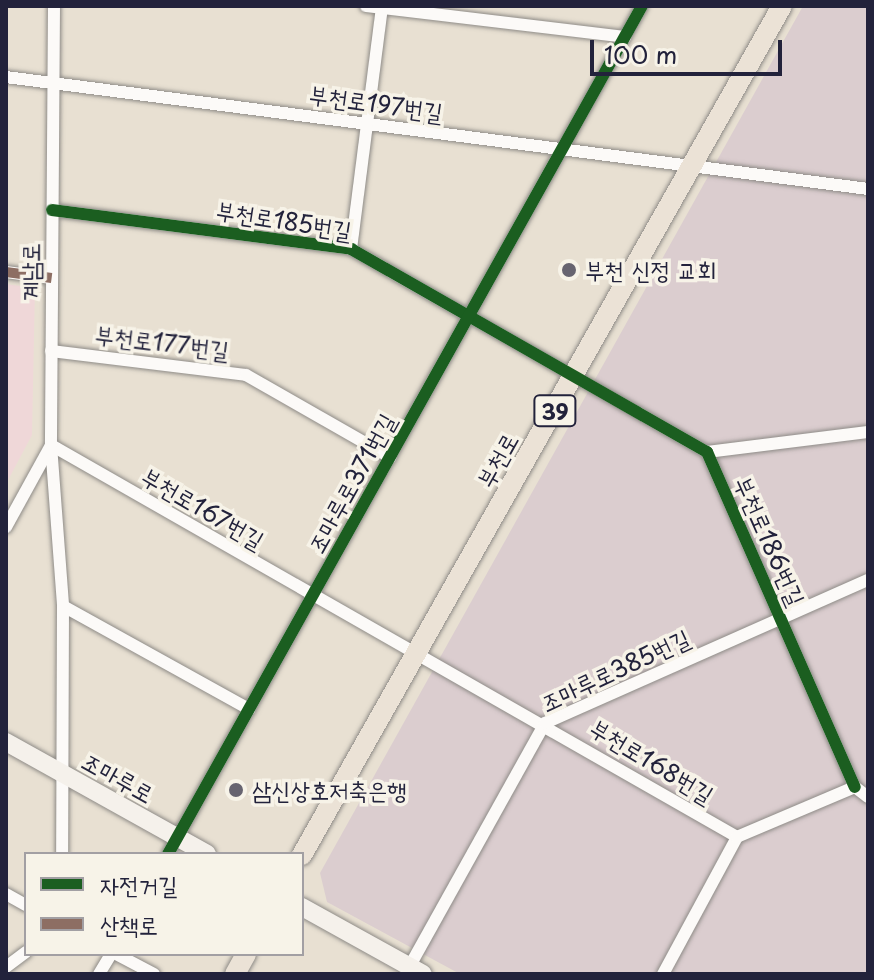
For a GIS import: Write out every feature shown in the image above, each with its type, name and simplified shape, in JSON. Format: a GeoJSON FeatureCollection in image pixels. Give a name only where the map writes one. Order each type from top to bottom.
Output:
{"type":"FeatureCollection","features":[{"type":"Feature","properties":{"kind":"main road","name":"부천로"},"geometry":{"type":"LineString","coordinates":[[304,852],[782,6]]}},
{"type":"Feature","properties":{"kind":"main road"},"geometry":{"type":"LineString","coordinates":[[235,974],[245,956]]}},
{"type":"Feature","properties":{"kind":"street","name":"계남로"},"geometry":{"type":"LineString","coordinates":[[6,527],[51,445],[54,6]]}},
{"type":"Feature","properties":{"kind":"street"},"geometry":{"type":"LineString","coordinates":[[366,6],[625,37]]}},
{"type":"Feature","properties":{"kind":"street","name":"조마루로371번길"},"geometry":{"type":"LineString","coordinates":[[172,846],[642,6]]}},
{"type":"Feature","properties":{"kind":"street"},"geometry":{"type":"LineString","coordinates":[[351,249],[382,7]]}},
{"type":"Feature","properties":{"kind":"street","name":"부천로197번길"},"geometry":{"type":"LineString","coordinates":[[6,77],[868,189]]}},
{"type":"Feature","properties":{"kind":"street","name":"부천로185번길"},"geometry":{"type":"LineString","coordinates":[[52,210],[351,249],[574,377]]}},
{"type":"Feature","properties":{"kind":"street"},"geometry":{"type":"LineString","coordinates":[[6,272],[52,278]]}},
{"type":"Feature","properties":{"kind":"street","name":"부천로177번길"},"geometry":{"type":"LineString","coordinates":[[51,351],[246,375],[390,457]]}},
{"type":"Feature","properties":{"kind":"street"},"geometry":{"type":"LineString","coordinates":[[574,377],[707,452]]}},
{"type":"Feature","properties":{"kind":"street","name":"부천로186번길"},"geometry":{"type":"LineString","coordinates":[[855,787],[707,452],[868,432]]}},
{"type":"Feature","properties":{"kind":"street"},"geometry":{"type":"LineString","coordinates":[[51,445],[63,606],[62,852]]}},
{"type":"Feature","properties":{"kind":"street","name":"부천로167번길"},"geometry":{"type":"LineString","coordinates":[[51,445],[418,654]]}},
{"type":"Feature","properties":{"kind":"street","name":"조마루로385번길"},"geometry":{"type":"LineString","coordinates":[[413,972],[545,723],[868,580]]}},
{"type":"Feature","properties":{"kind":"street"},"geometry":{"type":"LineString","coordinates":[[63,606],[249,709]]}},
{"type":"Feature","properties":{"kind":"street","name":"부천로168번길"},"geometry":{"type":"LineString","coordinates":[[418,654],[545,723],[737,837]]}},
{"type":"Feature","properties":{"kind":"street","name":"조마루로"},"geometry":{"type":"LineString","coordinates":[[6,742],[63,773],[172,846],[198,852]]}},
{"type":"Feature","properties":{"kind":"street"},"geometry":{"type":"LineString","coordinates":[[663,974],[737,837],[855,787],[868,797]]}},
{"type":"Feature","properties":{"kind":"street"},"geometry":{"type":"LineString","coordinates":[[6,894],[24,904]]}},
{"type":"Feature","properties":{"kind":"street"},"geometry":{"type":"LineString","coordinates":[[304,908],[413,972]]}},
{"type":"Feature","properties":{"kind":"street"},"geometry":{"type":"LineString","coordinates":[[6,967],[24,954]]}},
{"type":"Feature","properties":{"kind":"street"},"geometry":{"type":"LineString","coordinates":[[99,974],[112,956]]}},
{"type":"Feature","properties":{"kind":"street"},"geometry":{"type":"LineString","coordinates":[[117,956],[154,974]]}},
{"type":"Feature","properties":{"kind":"shaded area"},"geometry":{"type":"Polygon","coordinates":[[[803,6],[868,6],[868,974],[460,974],[327,902],[320,873],[803,6]]]}},
{"type":"Feature","properties":{"kind":"shaded area"},"geometry":{"type":"Polygon","coordinates":[[[6,284],[35,288],[32,435],[6,484],[6,284]]]}},
{"type":"Feature","properties":{"kind":"marked path"},"geometry":{"type":"LineString","coordinates":[[6,272],[52,278]]}},
{"type":"Feature","properties":{"kind":"cycle path"},"geometry":{"type":"LineString","coordinates":[[169,852],[642,6]]}},
{"type":"Feature","properties":{"kind":"cycle path"},"geometry":{"type":"LineString","coordinates":[[52,210],[351,249],[707,452],[855,787]]}},
{"type":"Feature","properties":{"kind":"place","name":"부천 신정 교회"},"geometry":{"type":"Point","coordinates":[569,270]}},
{"type":"Feature","properties":{"kind":"place","name":"삼신상호저축은행"},"geometry":{"type":"Point","coordinates":[236,790]}}]}
